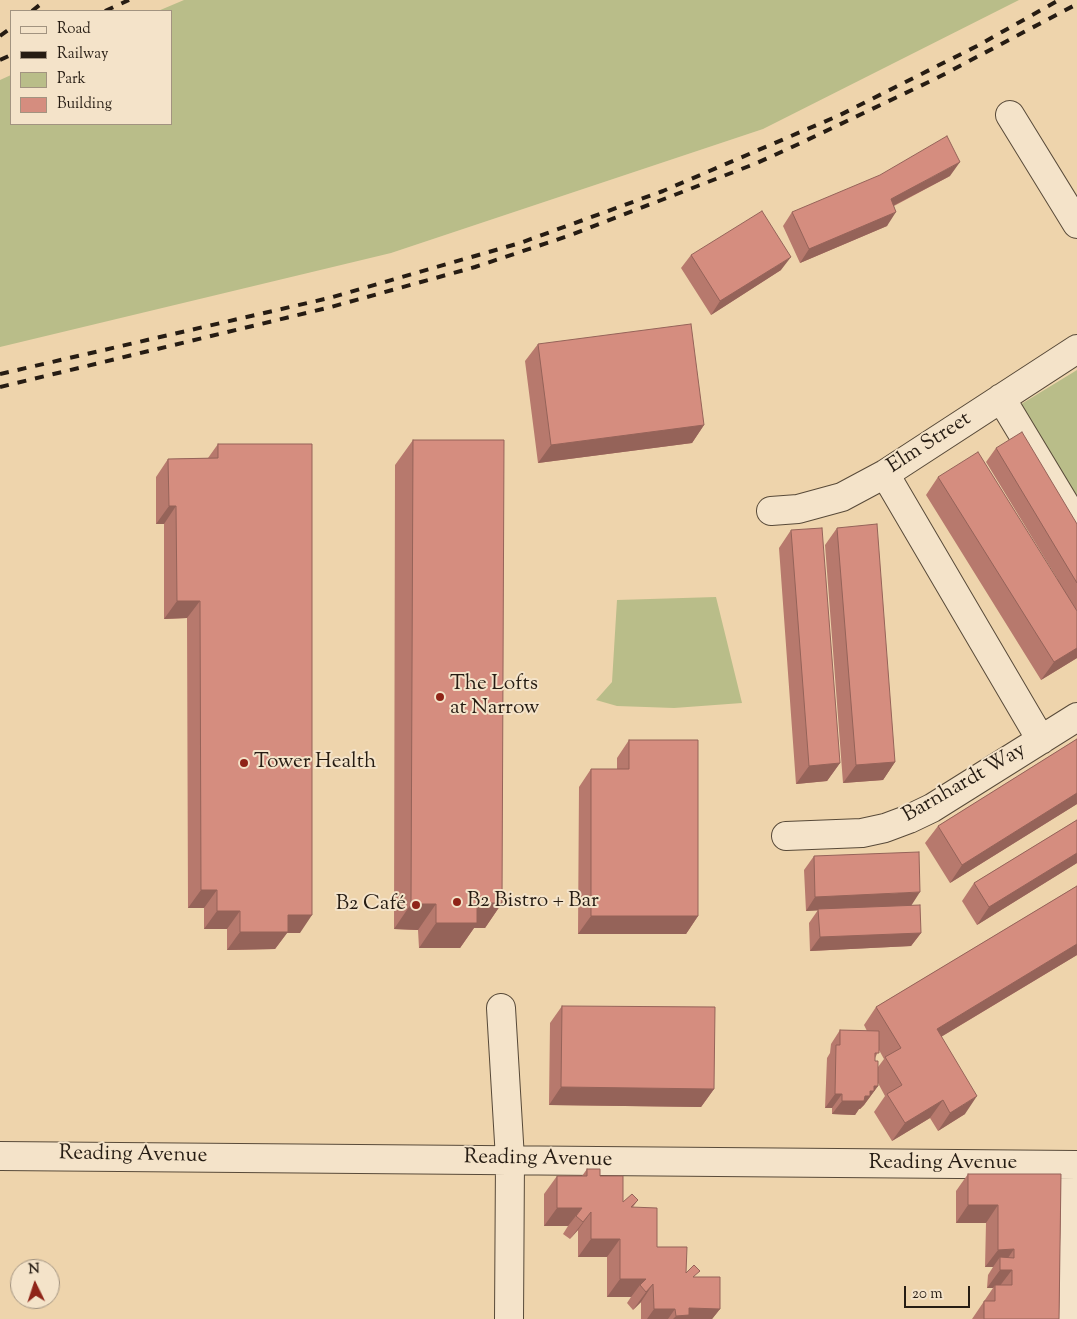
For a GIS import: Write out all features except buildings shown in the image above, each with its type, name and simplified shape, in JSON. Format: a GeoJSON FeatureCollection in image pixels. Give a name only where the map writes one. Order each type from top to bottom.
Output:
{"type":"FeatureCollection","features":[{"type":"Feature","properties":{"kind":"street"},"geometry":{"type":"LineString","coordinates":[[1010,115],[1077,224]]}},
{"type":"Feature","properties":{"kind":"street","name":"Elm Street"},"geometry":{"type":"LineString","coordinates":[[771,511],[798,509],[842,497],[885,474],[1077,349]]}},
{"type":"Feature","properties":{"kind":"street"},"geometry":{"type":"LineString","coordinates":[[1001,398],[1077,524]]}},
{"type":"Feature","properties":{"kind":"street"},"geometry":{"type":"LineString","coordinates":[[885,474],[1041,740]]}},
{"type":"Feature","properties":{"kind":"street","name":"Barnhardt Way"},"geometry":{"type":"LineString","coordinates":[[786,836],[854,834],[886,828],[932,808],[1077,717]]}},
{"type":"Feature","properties":{"kind":"street"},"geometry":{"type":"LineString","coordinates":[[501,1008],[510,1159],[509,1319]]}},
{"type":"Feature","properties":{"kind":"street","name":"Reading Avenue"},"geometry":{"type":"LineString","coordinates":[[0,1156],[1076,1165]]}},
{"type":"Feature","properties":{"kind":"street"},"geometry":{"type":"LineString","coordinates":[[1074,1319],[1076,1165]]}},
{"type":"Feature","properties":{"kind":"green space"},"geometry":{"type":"Polygon","coordinates":[[[184,0],[1019,0],[763,129],[391,253],[0,347],[0,80],[10,75],[10,125],[172,125],[172,10],[160,10],[184,0]]]}},
{"type":"Feature","properties":{"kind":"green space"},"geometry":{"type":"Polygon","coordinates":[[[1077,370],[1077,499],[1018,406],[1077,370]]]}},
{"type":"Feature","properties":{"kind":"green space"},"geometry":{"type":"Polygon","coordinates":[[[716,597],[742,703],[674,708],[617,706],[596,700],[612,682],[617,600],[716,597]]]}},
{"type":"Feature","properties":{"kind":"railway"},"geometry":{"type":"LineString","coordinates":[[33,10],[46,0]]}},
{"type":"Feature","properties":{"kind":"railway"},"geometry":{"type":"LineString","coordinates":[[107,10],[129,0]]}},
{"type":"Feature","properties":{"kind":"railway"},"geometry":{"type":"LineString","coordinates":[[0,374],[329,298],[520,243],[663,191],[840,115],[977,46],[1059,0]]}},
{"type":"Feature","properties":{"kind":"railway"},"geometry":{"type":"LineString","coordinates":[[0,387],[331,307],[475,267],[571,235],[757,163],[937,78],[1077,4]]}},
{"type":"Feature","properties":{"kind":"railway"},"geometry":{"type":"LineString","coordinates":[[0,36],[10,29]]}},
{"type":"Feature","properties":{"kind":"railway"},"geometry":{"type":"LineString","coordinates":[[0,60],[10,55]]}},
{"type":"Feature","properties":{"kind":"place","name":"The Lofts at Narrow"},"geometry":{"type":"Point","coordinates":[440,697]}},
{"type":"Feature","properties":{"kind":"place","name":"Tower Health"},"geometry":{"type":"Point","coordinates":[244,763]}},
{"type":"Feature","properties":{"kind":"place","name":"B2 Bistro + Bar"},"geometry":{"type":"Point","coordinates":[457,902]}},
{"type":"Feature","properties":{"kind":"place","name":"B2 Café"},"geometry":{"type":"Point","coordinates":[416,905]}}]}
